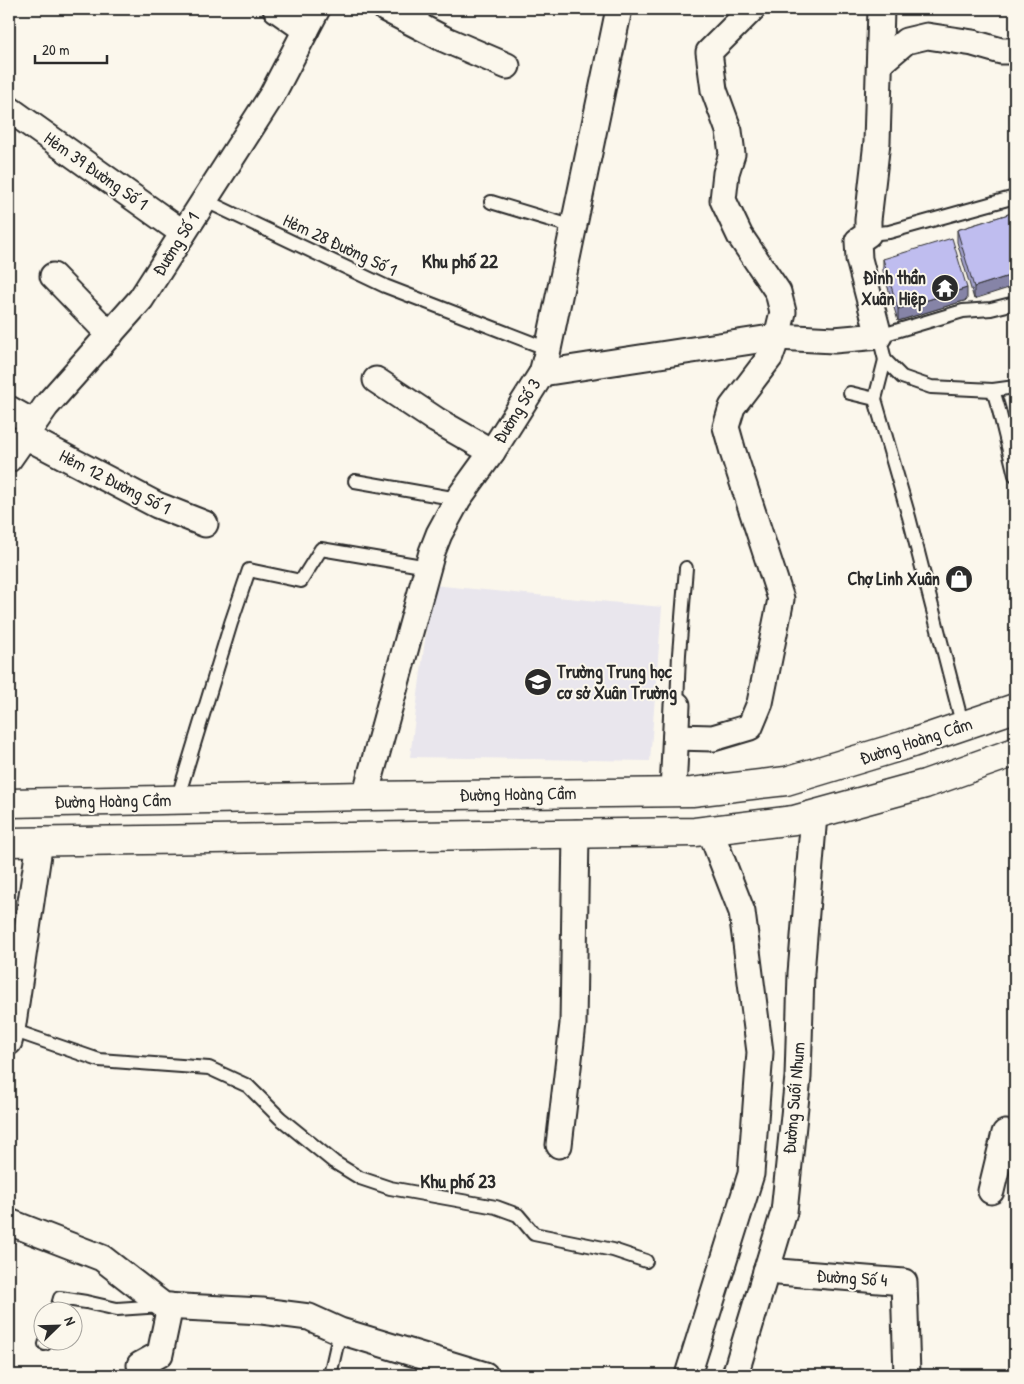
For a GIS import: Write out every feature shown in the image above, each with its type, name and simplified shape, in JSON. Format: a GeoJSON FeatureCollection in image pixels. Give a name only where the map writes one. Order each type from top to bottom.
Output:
{"type":"FeatureCollection","features":[{"type":"Feature","properties":{"kind":"main road","name":"Đường Hoàng Cầm"},"geometry":{"type":"LineString","coordinates":[[9,803],[692,792],[786,781],[963,727],[1015,708]]}},
{"type":"Feature","properties":{"kind":"main road"},"geometry":{"type":"LineString","coordinates":[[9,842],[695,832],[794,820],[814,815],[926,784],[1015,752]]}},
{"type":"Feature","properties":{"kind":"street"},"geometry":{"type":"LineString","coordinates":[[276,9],[311,20]]}},
{"type":"Feature","properties":{"kind":"street"},"geometry":{"type":"LineString","coordinates":[[386,9],[421,17],[444,39],[507,66]]}},
{"type":"Feature","properties":{"kind":"street","name":"Đường Số 3"},"geometry":{"type":"LineString","coordinates":[[366,796],[428,567],[439,534],[458,499],[492,452],[545,361],[619,9]]}},
{"type":"Feature","properties":{"kind":"street"},"geometry":{"type":"LineString","coordinates":[[676,737],[713,738],[750,727],[760,703],[781,599],[732,452],[726,427],[732,407],[770,356],[783,312],[778,292],[740,236],[723,200],[726,173],[732,154],[729,131],[714,90],[709,52],[752,9]]}},
{"type":"Feature","properties":{"kind":"street"},"geometry":{"type":"LineString","coordinates":[[545,361],[777,336],[834,340],[882,348],[859,259],[858,241],[868,234],[868,220],[878,142],[881,9]]}},
{"type":"Feature","properties":{"kind":"street","name":"Đường Số 1"},"geometry":{"type":"LineString","coordinates":[[9,459],[46,406],[141,299],[272,95],[311,20]]}},
{"type":"Feature","properties":{"kind":"street"},"geometry":{"type":"LineString","coordinates":[[880,63],[906,41],[927,36],[1001,51],[1015,51]]}},
{"type":"Feature","properties":{"kind":"street","name":"Hẻm 39 Đường Số 1"},"geometry":{"type":"LineString","coordinates":[[9,109],[183,233]]}},
{"type":"Feature","properties":{"kind":"street"},"geometry":{"type":"LineString","coordinates":[[53,276],[110,335]]}},
{"type":"Feature","properties":{"kind":"street"},"geometry":{"type":"LineString","coordinates":[[376,380],[436,420],[492,452]]}},
{"type":"Feature","properties":{"kind":"street","name":"Hẻm 12 Đường Số 1"},"geometry":{"type":"LineString","coordinates":[[9,409],[30,429],[157,505],[206,524]]}},
{"type":"Feature","properties":{"kind":"street"},"geometry":{"type":"LineString","coordinates":[[673,792],[677,705]]}},
{"type":"Feature","properties":{"kind":"street","name":"Đường Suối Nhum"},"geometry":{"type":"LineString","coordinates":[[735,1375],[784,1212],[797,1086],[801,973],[814,815]]}},
{"type":"Feature","properties":{"kind":"street"},"geometry":{"type":"LineString","coordinates":[[688,1375],[751,1174],[760,1052],[742,912],[710,830]]}},
{"type":"Feature","properties":{"kind":"street"},"geometry":{"type":"LineString","coordinates":[[559,1145],[573,1024],[576,833]]}},
{"type":"Feature","properties":{"kind":"street"},"geometry":{"type":"LineString","coordinates":[[10,1036],[40,841]]}},
{"type":"Feature","properties":{"kind":"street"},"geometry":{"type":"LineString","coordinates":[[991,1191],[1005,1133],[1015,1134]]}},
{"type":"Feature","properties":{"kind":"street"},"geometry":{"type":"LineString","coordinates":[[9,1222],[102,1258],[167,1306],[262,1311],[309,1317],[340,1331],[485,1375]]}},
{"type":"Feature","properties":{"kind":"street","name":"Đường Số 4"},"geometry":{"type":"LineString","coordinates":[[766,1271],[904,1282],[907,1375]]}},
{"type":"Feature","properties":{"kind":"street"},"geometry":{"type":"LineString","coordinates":[[140,1364],[160,1354],[167,1306]]}},
{"type":"Feature","properties":{"kind":"lane"},"geometry":{"type":"LineString","coordinates":[[868,234],[889,232],[1015,197]]}},
{"type":"Feature","properties":{"kind":"lane","name":"Hẻm 28 Đường Số 1"},"geometry":{"type":"LineString","coordinates":[[204,200],[545,361]]}},
{"type":"Feature","properties":{"kind":"lane"},"geometry":{"type":"LineString","coordinates":[[491,202],[574,227]]}},
{"type":"Feature","properties":{"kind":"lane"},"geometry":{"type":"LineString","coordinates":[[882,348],[963,310],[991,309],[1015,303]]}},
{"type":"Feature","properties":{"kind":"lane"},"geometry":{"type":"LineString","coordinates":[[882,348],[902,376],[931,386],[993,390],[1015,387]]}},
{"type":"Feature","properties":{"kind":"lane"},"geometry":{"type":"LineString","coordinates":[[882,348],[875,399],[909,517],[963,727]]}},
{"type":"Feature","properties":{"kind":"lane"},"geometry":{"type":"LineString","coordinates":[[993,390],[1015,475]]}},
{"type":"Feature","properties":{"kind":"lane"},"geometry":{"type":"LineString","coordinates":[[850,393],[875,399]]}},
{"type":"Feature","properties":{"kind":"lane"},"geometry":{"type":"LineString","coordinates":[[355,481],[458,499]]}},
{"type":"Feature","properties":{"kind":"lane"},"geometry":{"type":"LineString","coordinates":[[177,800],[228,632],[249,570],[301,581],[321,549],[428,567]]}},
{"type":"Feature","properties":{"kind":"lane"},"geometry":{"type":"LineString","coordinates":[[677,705],[686,568]]}},
{"type":"Feature","properties":{"kind":"lane"},"geometry":{"type":"LineString","coordinates":[[10,1036],[99,1060],[209,1068],[248,1086],[280,1118],[326,1156],[360,1178],[390,1188],[496,1207],[518,1215],[534,1234],[612,1250],[646,1261]]}},
{"type":"Feature","properties":{"kind":"lane"},"geometry":{"type":"LineString","coordinates":[[59,1302],[60,1298],[117,1309],[167,1306]]}},
{"type":"Feature","properties":{"kind":"lane"},"geometry":{"type":"LineString","coordinates":[[330,1375],[340,1331]]}},
{"type":"Feature","properties":{"kind":"shaded area","name":"Trường Trung học cơ sở Xuân Trường"},"geometry":{"type":"Polygon","coordinates":[[[432,585],[662,607],[650,761],[410,757],[432,585]]]}},
{"type":"Feature","properties":{"kind":"building"},"geometry":{"type":"Polygon","coordinates":[[[1015,212],[1015,274],[974,287],[957,230],[1015,212]]]}},
{"type":"Feature","properties":{"kind":"building"},"geometry":{"type":"Polygon","coordinates":[[[952,238],[967,288],[898,309],[883,259],[952,238]]]}},
{"type":"Feature","properties":{"kind":"place","name":"Đình thần Xuân Hiệp"},"geometry":{"type":"Point","coordinates":[945,288]}},
{"type":"Feature","properties":{"kind":"place","name":"Chợ Linh Xuân"},"geometry":{"type":"Point","coordinates":[959,579]}},
{"type":"Feature","properties":{"kind":"place","name":"Trường Trung học cơ sở Xuân Trường"},"geometry":{"type":"Point","coordinates":[538,682]}},
{"type":"Feature","properties":{"kind":"district","name":"Khu phố 22"},"geometry":{"type":"Point","coordinates":[460,261]}},
{"type":"Feature","properties":{"kind":"district","name":"Khu phố 23"},"geometry":{"type":"Point","coordinates":[458,1181]}}]}
